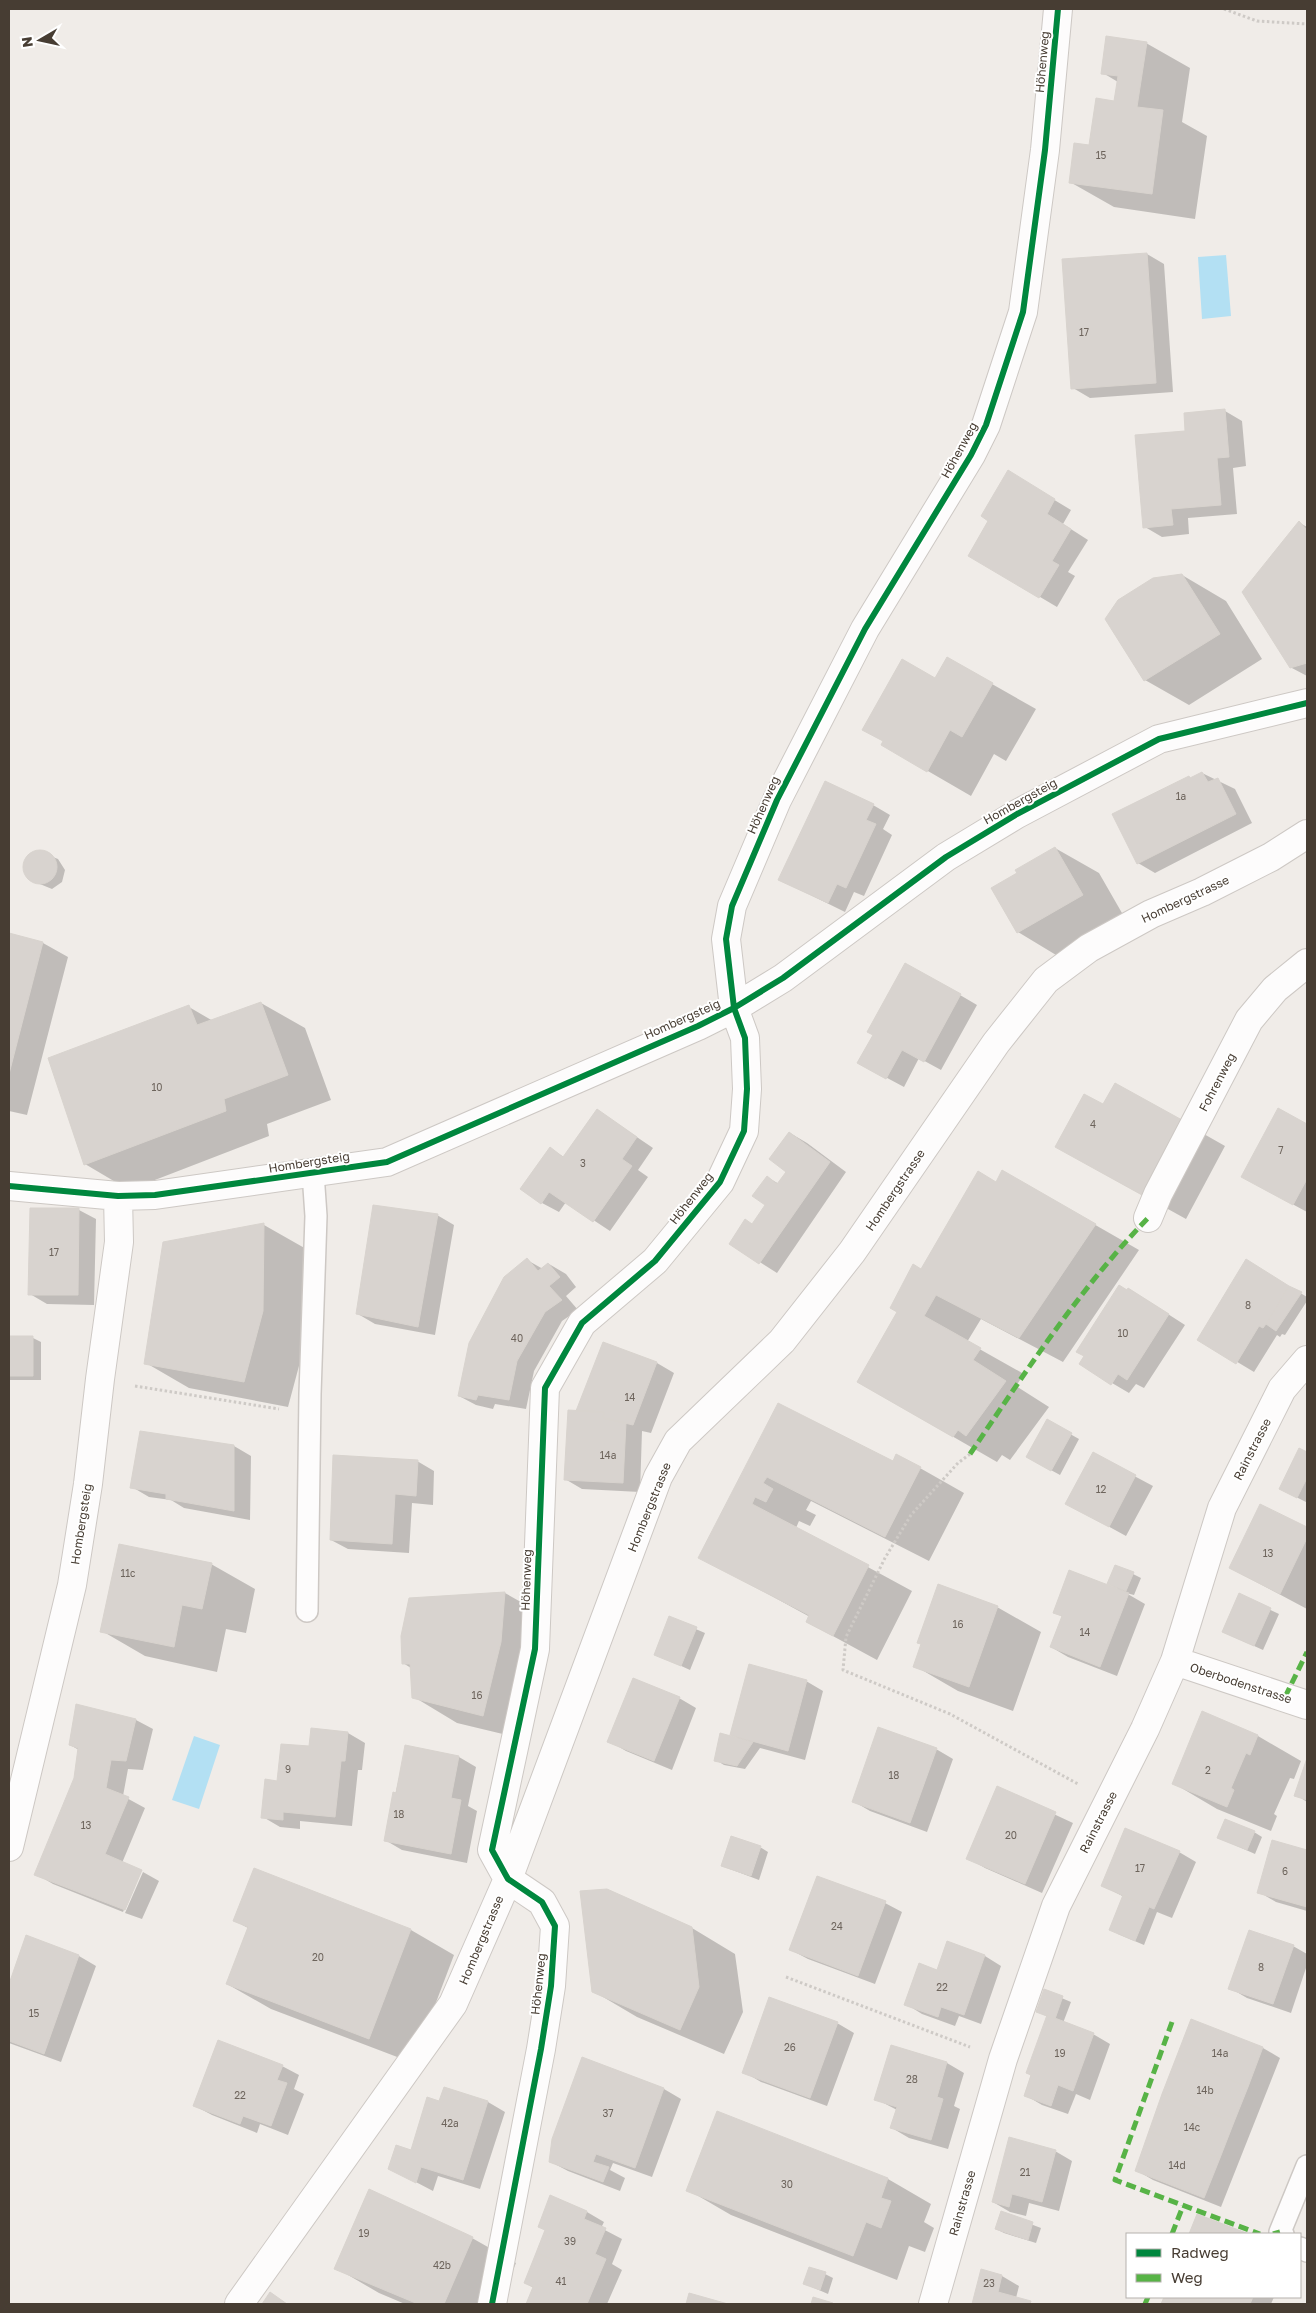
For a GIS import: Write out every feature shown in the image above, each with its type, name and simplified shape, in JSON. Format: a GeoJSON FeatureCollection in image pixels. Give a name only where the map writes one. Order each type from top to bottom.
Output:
{"type":"FeatureCollection","features":[{"type":"Feature","properties":{"kind":"street","name":"Höhenweg"},"geometry":{"type":"LineString","coordinates":[[492,2304],[544,2031],[551,1986],[555,1926],[542,1902],[508,1879],[492,1850],[535,1649],[545,1388],[582,1323],[655,1261],[720,1182],[744,1131],[747,1088],[745,1038],[734,1008],[726,939],[732,906],[776,800],[865,629],[971,455],[994,404],[1023,312],[1045,150],[1058,9]]}},
{"type":"Feature","properties":{"kind":"street","name":"Hombergsteig"},"geometry":{"type":"LineString","coordinates":[[9,1186],[118,1196],[155,1195],[387,1162],[698,1026],[734,1008],[783,978],[946,857],[1017,814],[1159,739],[1307,703]]}},
{"type":"Feature","properties":{"kind":"street","name":"Hombergstrasse"},"geometry":{"type":"LineString","coordinates":[[239,2304],[453,2004],[508,1879],[658,1477],[678,1441],[782,1341],[852,1252],[996,1043],[1046,980],[1089,948],[1151,914],[1202,892],[1271,857],[1307,834]]}},
{"type":"Feature","properties":{"kind":"street","name":"Fohrenweg"},"geometry":{"type":"LineString","coordinates":[[1148,1218],[1158,1194],[1249,1020],[1275,989],[1307,963]]}},
{"type":"Feature","properties":{"kind":"street","name":"Hombergsteig"},"geometry":{"type":"LineString","coordinates":[[9,1847],[72,1585],[88,1484],[119,1242],[118,1196]]}},
{"type":"Feature","properties":{"kind":"street","name":"Rainstrasse"},"geometry":{"type":"LineString","coordinates":[[933,2304],[1003,2059],[1056,1906],[1146,1729],[1175,1661],[1222,1508],[1282,1390],[1307,1360]]}},
{"type":"Feature","properties":{"kind":"street","name":"Oberbodenstrasse"},"geometry":{"type":"LineString","coordinates":[[1175,1661],[1307,1705]]}},
{"type":"Feature","properties":{"kind":"lane"},"geometry":{"type":"LineString","coordinates":[[307,1611],[310,1394],[316,1216],[313,1173]]}},
{"type":"Feature","properties":{"kind":"lane"},"geometry":{"type":"LineString","coordinates":[[1282,2233],[1280,2232],[1307,2166]]}},
{"type":"Feature","properties":{"kind":"path"},"geometry":{"type":"LineString","coordinates":[[1224,9],[1257,22],[1307,24]]}},
{"type":"Feature","properties":{"kind":"path"},"geometry":{"type":"LineString","coordinates":[[100,1379],[276,1409]]}},
{"type":"Feature","properties":{"kind":"path"},"geometry":{"type":"LineString","coordinates":[[970,1454],[958,1463],[911,1514],[885,1558],[846,1637],[844,1670],[950,1714],[1080,1786]]}},
{"type":"Feature","properties":{"kind":"path"},"geometry":{"type":"LineString","coordinates":[[786,1977],[1003,2059]]}},
{"type":"Feature","properties":{"kind":"water"},"geometry":{"type":"Polygon","coordinates":[[[1226,255],[1231,316],[1202,319],[1198,257],[1226,255]]]}},
{"type":"Feature","properties":{"kind":"water"},"geometry":{"type":"Polygon","coordinates":[[[194,1736],[220,1745],[199,1809],[172,1800],[194,1736]]]}},
{"type":"Feature","properties":{"kind":"building"},"geometry":{"type":"Polygon","coordinates":[[[1106,36],[1147,42],[1137,107],[1163,110],[1152,194],[1069,183],[1074,143],[1089,145],[1096,98],[1114,101],[1118,76],[1101,74],[1106,36]]]}},
{"type":"Feature","properties":{"kind":"building"},"geometry":{"type":"Polygon","coordinates":[[[1147,253],[1156,383],[1071,389],[1062,259],[1147,253]]]}},
{"type":"Feature","properties":{"kind":"building"},"geometry":{"type":"Polygon","coordinates":[[[1225,409],[1229,457],[1217,458],[1221,505],[1171,509],[1173,525],[1143,528],[1135,435],[1185,431],[1184,413],[1225,409]]]}},
{"type":"Feature","properties":{"kind":"building"},"geometry":{"type":"Polygon","coordinates":[[[1008,470],[1055,499],[1047,514],[1071,529],[1052,561],[1059,565],[1039,598],[968,556],[988,521],[981,516],[1008,470]]]}},
{"type":"Feature","properties":{"kind":"building"},"geometry":{"type":"Polygon","coordinates":[[[1299,521],[1307,530],[1307,663],[1290,668],[1242,592],[1299,521]]]}},
{"type":"Feature","properties":{"kind":"building"},"geometry":{"type":"Polygon","coordinates":[[[1182,574],[1220,634],[1144,681],[1105,619],[1118,600],[1153,578],[1182,574]]]}},
{"type":"Feature","properties":{"kind":"building"},"geometry":{"type":"Polygon","coordinates":[[[947,657],[993,683],[962,737],[950,730],[927,772],[881,745],[883,741],[862,730],[902,659],[935,678],[947,657]]]}},
{"type":"Feature","properties":{"kind":"building"},"geometry":{"type":"Polygon","coordinates":[[[1202,772],[1208,782],[1218,778],[1236,814],[1137,864],[1112,814],[1189,776],[1190,778],[1202,772]]]}},
{"type":"Feature","properties":{"kind":"building"},"geometry":{"type":"Polygon","coordinates":[[[825,781],[874,804],[866,820],[876,824],[846,888],[837,884],[828,903],[778,880],[825,781]]]}},
{"type":"Feature","properties":{"kind":"building"},"geometry":{"type":"Polygon","coordinates":[[[1055,847],[1083,895],[1017,933],[991,888],[1017,873],[1015,870],[1055,847]]]}},
{"type":"Feature","properties":{"kind":"building"},"geometry":{"type":"Polygon","coordinates":[[[40,850],[52,855],[57,867],[52,879],[40,884],[28,879],[23,867],[28,855],[40,850]]]}},
{"type":"Feature","properties":{"kind":"building"},"geometry":{"type":"Polygon","coordinates":[[[9,933],[43,942],[9,1074],[9,933]]]}},
{"type":"Feature","properties":{"kind":"building"},"geometry":{"type":"Polygon","coordinates":[[[905,963],[961,994],[924,1062],[902,1050],[886,1079],[857,1063],[873,1035],[867,1032],[905,963]]]}},
{"type":"Feature","properties":{"kind":"building"},"geometry":{"type":"Polygon","coordinates":[[[261,1002],[288,1075],[224,1099],[226,1111],[84,1165],[48,1058],[189,1005],[197,1025],[261,1002]]]}},
{"type":"Feature","properties":{"kind":"building"},"geometry":{"type":"Polygon","coordinates":[[[1115,1083],[1182,1120],[1142,1195],[1055,1147],[1084,1094],[1103,1104],[1115,1083]]]}},
{"type":"Feature","properties":{"kind":"building"},"geometry":{"type":"Polygon","coordinates":[[[1278,1108],[1307,1124],[1307,1179],[1293,1205],[1241,1177],[1278,1108]]]}},
{"type":"Feature","properties":{"kind":"building"},"geometry":{"type":"Polygon","coordinates":[[[597,1109],[637,1137],[622,1159],[632,1166],[593,1222],[549,1192],[541,1204],[520,1189],[550,1147],[563,1157],[597,1109]]]}},
{"type":"Feature","properties":{"kind":"building"},"geometry":{"type":"Polygon","coordinates":[[[789,1132],[830,1162],[759,1264],[729,1244],[745,1219],[752,1224],[765,1205],[752,1196],[767,1176],[777,1184],[786,1172],[769,1159],[789,1132]]]}},
{"type":"Feature","properties":{"kind":"building"},"geometry":{"type":"Polygon","coordinates":[[[1002,1170],[1096,1224],[1019,1338],[936,1295],[924,1316],[981,1348],[973,1360],[1006,1381],[966,1436],[958,1430],[953,1437],[857,1382],[897,1312],[890,1308],[913,1264],[921,1269],[978,1171],[996,1182],[1002,1170]]]}},
{"type":"Feature","properties":{"kind":"building"},"geometry":{"type":"Polygon","coordinates":[[[373,1205],[438,1214],[418,1327],[356,1314],[373,1205]]]}},
{"type":"Feature","properties":{"kind":"building"},"geometry":{"type":"Polygon","coordinates":[[[30,1208],[79,1208],[78,1295],[28,1295],[30,1208]]]}},
{"type":"Feature","properties":{"kind":"building"},"geometry":{"type":"Polygon","coordinates":[[[264,1223],[263,1311],[244,1382],[144,1364],[163,1242],[264,1223]]]}},
{"type":"Feature","properties":{"kind":"building"},"geometry":{"type":"Polygon","coordinates":[[[527,1258],[538,1271],[548,1263],[560,1277],[549,1286],[562,1300],[545,1312],[517,1361],[509,1400],[478,1395],[476,1400],[458,1396],[469,1343],[504,1277],[527,1258]]]}},
{"type":"Feature","properties":{"kind":"building"},"geometry":{"type":"Polygon","coordinates":[[[1246,1259],[1289,1286],[1263,1328],[1259,1326],[1236,1364],[1197,1340],[1246,1259]]]}},
{"type":"Feature","properties":{"kind":"building"},"geometry":{"type":"Polygon","coordinates":[[[1119,1285],[1127,1290],[1128,1288],[1169,1314],[1127,1380],[1118,1374],[1111,1385],[1079,1364],[1084,1356],[1076,1352],[1119,1285]]]}},
{"type":"Feature","properties":{"kind":"building"},"geometry":{"type":"Polygon","coordinates":[[[1289,1286],[1302,1292],[1276,1331],[1266,1324],[1289,1286]]]}},
{"type":"Feature","properties":{"kind":"building"},"geometry":{"type":"Polygon","coordinates":[[[9,1336],[33,1336],[33,1376],[9,1376],[9,1336]]]}},
{"type":"Feature","properties":{"kind":"building"},"geometry":{"type":"Polygon","coordinates":[[[603,1342],[657,1362],[633,1425],[603,1418],[604,1412],[576,1411],[603,1342]]]}},
{"type":"Feature","properties":{"kind":"building"},"geometry":{"type":"Polygon","coordinates":[[[778,1403],[893,1461],[896,1454],[921,1467],[885,1537],[767,1477],[763,1483],[773,1489],[766,1502],[755,1497],[752,1504],[869,1565],[833,1636],[806,1622],[809,1615],[698,1558],[778,1403]]]}},
{"type":"Feature","properties":{"kind":"building"},"geometry":{"type":"Polygon","coordinates":[[[568,1410],[604,1412],[603,1418],[626,1423],[623,1483],[564,1480],[568,1410]]]}},
{"type":"Feature","properties":{"kind":"building"},"geometry":{"type":"Polygon","coordinates":[[[1047,1419],[1072,1433],[1051,1471],[1026,1457],[1047,1419]]]}},
{"type":"Feature","properties":{"kind":"building"},"geometry":{"type":"Polygon","coordinates":[[[140,1431],[234,1445],[234,1511],[166,1499],[166,1494],[130,1488],[140,1431]]]}},
{"type":"Feature","properties":{"kind":"building"},"geometry":{"type":"Polygon","coordinates":[[[1299,1448],[1307,1452],[1307,1478],[1297,1498],[1279,1489],[1299,1448]]]}},
{"type":"Feature","properties":{"kind":"building"},"geometry":{"type":"Polygon","coordinates":[[[1093,1452],[1136,1475],[1109,1527],[1065,1504],[1093,1452]]]}},
{"type":"Feature","properties":{"kind":"building"},"geometry":{"type":"Polygon","coordinates":[[[333,1455],[418,1460],[416,1496],[395,1494],[392,1544],[330,1540],[333,1455]]]}},
{"type":"Feature","properties":{"kind":"building"},"geometry":{"type":"Polygon","coordinates":[[[1260,1504],[1307,1527],[1307,1538],[1280,1594],[1229,1568],[1260,1504]]]}},
{"type":"Feature","properties":{"kind":"building"},"geometry":{"type":"Polygon","coordinates":[[[119,1544],[212,1563],[202,1609],[182,1605],[174,1647],[100,1632],[119,1544]]]}},
{"type":"Feature","properties":{"kind":"building"},"geometry":{"type":"Polygon","coordinates":[[[1115,1565],[1134,1572],[1126,1591],[1107,1584],[1115,1565]]]}},
{"type":"Feature","properties":{"kind":"building"},"geometry":{"type":"Polygon","coordinates":[[[1069,1570],[1129,1593],[1100,1667],[1050,1647],[1062,1616],[1053,1613],[1069,1570]]]}},
{"type":"Feature","properties":{"kind":"building"},"geometry":{"type":"Polygon","coordinates":[[[938,1584],[998,1606],[969,1687],[913,1667],[921,1644],[917,1643],[938,1584]]]}},
{"type":"Feature","properties":{"kind":"building"},"geometry":{"type":"Polygon","coordinates":[[[505,1592],[501,1642],[483,1716],[412,1698],[410,1664],[402,1664],[401,1636],[409,1598],[505,1592]]]}},
{"type":"Feature","properties":{"kind":"building"},"geometry":{"type":"Polygon","coordinates":[[[1239,1593],[1271,1608],[1254,1646],[1222,1632],[1239,1593]]]}},
{"type":"Feature","properties":{"kind":"building"},"geometry":{"type":"Polygon","coordinates":[[[669,1616],[697,1627],[681,1666],[654,1655],[669,1616]]]}},
{"type":"Feature","properties":{"kind":"building"},"geometry":{"type":"Polygon","coordinates":[[[749,1664],[807,1680],[788,1751],[730,1735],[749,1664]]]}},
{"type":"Feature","properties":{"kind":"building"},"geometry":{"type":"Polygon","coordinates":[[[633,1678],[680,1697],[654,1761],[607,1742],[633,1678]]]}},
{"type":"Feature","properties":{"kind":"building"},"geometry":{"type":"Polygon","coordinates":[[[76,1704],[136,1719],[126,1761],[111,1760],[106,1788],[129,1797],[105,1854],[142,1870],[125,1910],[34,1875],[74,1778],[78,1748],[69,1745],[76,1704]]]}},
{"type":"Feature","properties":{"kind":"building"},"geometry":{"type":"Polygon","coordinates":[[[1202,1711],[1258,1735],[1250,1755],[1246,1753],[1231,1788],[1234,1790],[1227,1807],[1172,1784],[1202,1711]]]}},
{"type":"Feature","properties":{"kind":"building"},"geometry":{"type":"Polygon","coordinates":[[[878,1727],[937,1748],[910,1823],[852,1802],[878,1727]]]}},
{"type":"Feature","properties":{"kind":"building"},"geometry":{"type":"Polygon","coordinates":[[[311,1728],[348,1732],[345,1761],[341,1761],[335,1817],[283,1812],[283,1820],[261,1818],[265,1779],[277,1781],[281,1744],[309,1746],[311,1728]]]}},
{"type":"Feature","properties":{"kind":"building"},"geometry":{"type":"Polygon","coordinates":[[[720,1733],[753,1742],[737,1766],[714,1761],[720,1733]]]}},
{"type":"Feature","properties":{"kind":"building"},"geometry":{"type":"Polygon","coordinates":[[[405,1745],[459,1756],[451,1798],[461,1800],[451,1854],[384,1841],[393,1792],[396,1793],[405,1745]]]}},
{"type":"Feature","properties":{"kind":"building"},"geometry":{"type":"Polygon","coordinates":[[[1307,1758],[1307,1800],[1294,1796],[1307,1758]]]}},
{"type":"Feature","properties":{"kind":"building"},"geometry":{"type":"Polygon","coordinates":[[[997,1786],[1056,1812],[1025,1884],[966,1859],[997,1786]]]}},
{"type":"Feature","properties":{"kind":"building"},"geometry":{"type":"Polygon","coordinates":[[[1225,1819],[1255,1831],[1247,1850],[1217,1838],[1225,1819]]]}},
{"type":"Feature","properties":{"kind":"building"},"geometry":{"type":"Polygon","coordinates":[[[1125,1828],[1180,1851],[1154,1909],[1101,1886],[1125,1828]]]}},
{"type":"Feature","properties":{"kind":"building"},"geometry":{"type":"Polygon","coordinates":[[[731,1836],[761,1846],[751,1876],[721,1866],[731,1836]]]}},
{"type":"Feature","properties":{"kind":"building"},"geometry":{"type":"Polygon","coordinates":[[[1272,1840],[1307,1850],[1307,1907],[1257,1893],[1272,1840]]]}},
{"type":"Feature","properties":{"kind":"building"},"geometry":{"type":"Polygon","coordinates":[[[254,1868],[411,1929],[369,2039],[226,1984],[248,1927],[233,1921],[254,1868]]]}},
{"type":"Feature","properties":{"kind":"building"},"geometry":{"type":"Polygon","coordinates":[[[817,1876],[886,1901],[858,1976],[789,1950],[817,1876]]]}},
{"type":"Feature","properties":{"kind":"building"},"geometry":{"type":"Polygon","coordinates":[[[607,1889],[692,1927],[699,1987],[680,2030],[592,1992],[580,1891],[607,1889]]]}},
{"type":"Feature","properties":{"kind":"building"},"geometry":{"type":"Polygon","coordinates":[[[1123,1895],[1149,1907],[1135,1941],[1109,1930],[1123,1895]]]}},
{"type":"Feature","properties":{"kind":"building"},"geometry":{"type":"Polygon","coordinates":[[[1249,1930],[1294,1945],[1273,2004],[1228,1989],[1249,1930]]]}},
{"type":"Feature","properties":{"kind":"building"},"geometry":{"type":"Polygon","coordinates":[[[26,1935],[79,1955],[44,2054],[9,2041],[9,1984],[26,1935]]]}},
{"type":"Feature","properties":{"kind":"building"},"geometry":{"type":"Polygon","coordinates":[[[947,1941],[985,1955],[964,2015],[941,2007],[938,2017],[904,2005],[919,1963],[937,1970],[947,1941]]]}},
{"type":"Feature","properties":{"kind":"building"},"geometry":{"type":"Polygon","coordinates":[[[1044,1989],[1063,1996],[1055,2019],[1036,2012],[1044,1989]]]}},
{"type":"Feature","properties":{"kind":"building"},"geometry":{"type":"Polygon","coordinates":[[[769,1997],[838,2022],[810,2098],[742,2073],[769,1997]]]}},
{"type":"Feature","properties":{"kind":"building"},"geometry":{"type":"Polygon","coordinates":[[[1047,2015],[1094,2033],[1073,2091],[1058,2085],[1051,2106],[1024,2096],[1031,2075],[1026,2073],[1047,2015]]]}},
{"type":"Feature","properties":{"kind":"building"},"geometry":{"type":"Polygon","coordinates":[[[1191,2019],[1263,2047],[1248,2087],[1176,2058],[1191,2019]]]}},
{"type":"Feature","properties":{"kind":"building"},"geometry":{"type":"Polygon","coordinates":[[[218,2040],[283,2065],[277,2080],[287,2083],[271,2126],[243,2116],[240,2124],[193,2106],[218,2040]]]}},
{"type":"Feature","properties":{"kind":"building"},"geometry":{"type":"Polygon","coordinates":[[[891,2045],[947,2062],[937,2097],[943,2099],[931,2140],[890,2128],[897,2107],[874,2100],[891,2045]]]}},
{"type":"Feature","properties":{"kind":"building"},"geometry":{"type":"Polygon","coordinates":[[[582,2057],[664,2088],[635,2168],[596,2154],[593,2162],[609,2167],[603,2182],[549,2162],[552,2139],[582,2057]]]}},
{"type":"Feature","properties":{"kind":"building"},"geometry":{"type":"Polygon","coordinates":[[[1176,2058],[1248,2087],[1234,2122],[1162,2094],[1176,2058]]]}},
{"type":"Feature","properties":{"kind":"building"},"geometry":{"type":"Polygon","coordinates":[[[444,2087],[488,2101],[463,2180],[421,2167],[416,2183],[388,2169],[396,2145],[411,2150],[427,2097],[439,2101],[444,2087]]]}},
{"type":"Feature","properties":{"kind":"building"},"geometry":{"type":"Polygon","coordinates":[[[1162,2094],[1234,2122],[1220,2158],[1149,2131],[1162,2094]]]}},
{"type":"Feature","properties":{"kind":"building"},"geometry":{"type":"Polygon","coordinates":[[[717,2111],[888,2178],[881,2198],[891,2201],[881,2228],[866,2222],[853,2256],[686,2191],[717,2111]]]}},
{"type":"Feature","properties":{"kind":"building"},"geometry":{"type":"Polygon","coordinates":[[[1149,2131],[1220,2158],[1204,2198],[1135,2171],[1149,2131]]]}},
{"type":"Feature","properties":{"kind":"building"},"geometry":{"type":"Polygon","coordinates":[[[1009,2137],[1056,2150],[1042,2202],[1012,2194],[1009,2207],[992,2202],[1009,2137]]]}},
{"type":"Feature","properties":{"kind":"building"},"geometry":{"type":"Polygon","coordinates":[[[369,2189],[473,2237],[444,2304],[418,2304],[334,2269],[369,2189]]]}},
{"type":"Feature","properties":{"kind":"building"},"geometry":{"type":"Polygon","coordinates":[[[550,2195],[587,2211],[584,2219],[606,2228],[595,2254],[606,2259],[598,2278],[536,2253],[545,2230],[538,2227],[550,2195]]]}},
{"type":"Feature","properties":{"kind":"building"},"geometry":{"type":"Polygon","coordinates":[[[1001,2211],[1033,2222],[1028,2240],[995,2229],[1001,2211]]]}},
{"type":"Feature","properties":{"kind":"building"},"geometry":{"type":"Polygon","coordinates":[[[1197,2214],[1246,2233],[1189,2233],[1197,2214]]]}},
{"type":"Feature","properties":{"kind":"building"},"geometry":{"type":"Polygon","coordinates":[[[536,2253],[598,2278],[587,2304],[526,2304],[533,2287],[524,2283],[536,2253]]]}},
{"type":"Feature","properties":{"kind":"building"},"geometry":{"type":"Polygon","coordinates":[[[809,2267],[826,2272],[820,2290],[803,2284],[809,2267]]]}},
{"type":"Feature","properties":{"kind":"building"},"geometry":{"type":"Polygon","coordinates":[[[981,2269],[1002,2275],[998,2292],[1031,2301],[1030,2304],[972,2304],[981,2269]]]}},
{"type":"Feature","properties":{"kind":"building"},"geometry":{"type":"Polygon","coordinates":[[[270,2292],[287,2304],[262,2304],[270,2292]]]}},
{"type":"Feature","properties":{"kind":"building"},"geometry":{"type":"Polygon","coordinates":[[[689,2293],[728,2304],[686,2304],[689,2293]]]}},
{"type":"Feature","properties":{"kind":"building"},"geometry":{"type":"Polygon","coordinates":[[[813,2297],[833,2303],[833,2304],[811,2304],[813,2297]]]}},
{"type":"Feature","properties":{"kind":"building"},"geometry":{"type":"Polygon","coordinates":[[[1164,2298],[1190,2298],[1206,2304],[1161,2304],[1164,2298]]]}},
{"type":"Feature","properties":{"kind":"building"},"geometry":{"type":"Polygon","coordinates":[[[1190,2298],[1253,2298],[1250,2304],[1206,2304],[1190,2298]]]}},
{"type":"Feature","properties":{"kind":"marked path"},"geometry":{"type":"LineString","coordinates":[[970,1454],[1054,1332],[1099,1273],[1148,1218]]}},
{"type":"Feature","properties":{"kind":"marked path"},"geometry":{"type":"LineString","coordinates":[[1285,1697],[1307,1652]]}},
{"type":"Feature","properties":{"kind":"marked path"},"geometry":{"type":"LineString","coordinates":[[1172,2022],[1115,2180],[1257,2233]]}},
{"type":"Feature","properties":{"kind":"marked path"},"geometry":{"type":"LineString","coordinates":[[1172,2233],[1183,2206]]}},
{"type":"Feature","properties":{"kind":"marked path"},"geometry":{"type":"LineString","coordinates":[[1145,2304],[1148,2298]]}},
{"type":"Feature","properties":{"kind":"cycle path"},"geometry":{"type":"LineString","coordinates":[[492,2304],[541,2049],[551,1986],[555,1926],[542,1902],[508,1879],[492,1850],[535,1649],[545,1388],[582,1323],[655,1261],[720,1182],[744,1131],[747,1089],[745,1038],[734,1008],[726,939],[732,906],[777,800],[865,629],[971,455],[986,425],[1023,312],[1045,150],[1058,9]]}},
{"type":"Feature","properties":{"kind":"cycle path"},"geometry":{"type":"LineString","coordinates":[[9,1186],[118,1196],[155,1195],[387,1162],[698,1026],[734,1008],[783,978],[946,857],[1017,814],[1159,739],[1307,703]]}}]}
